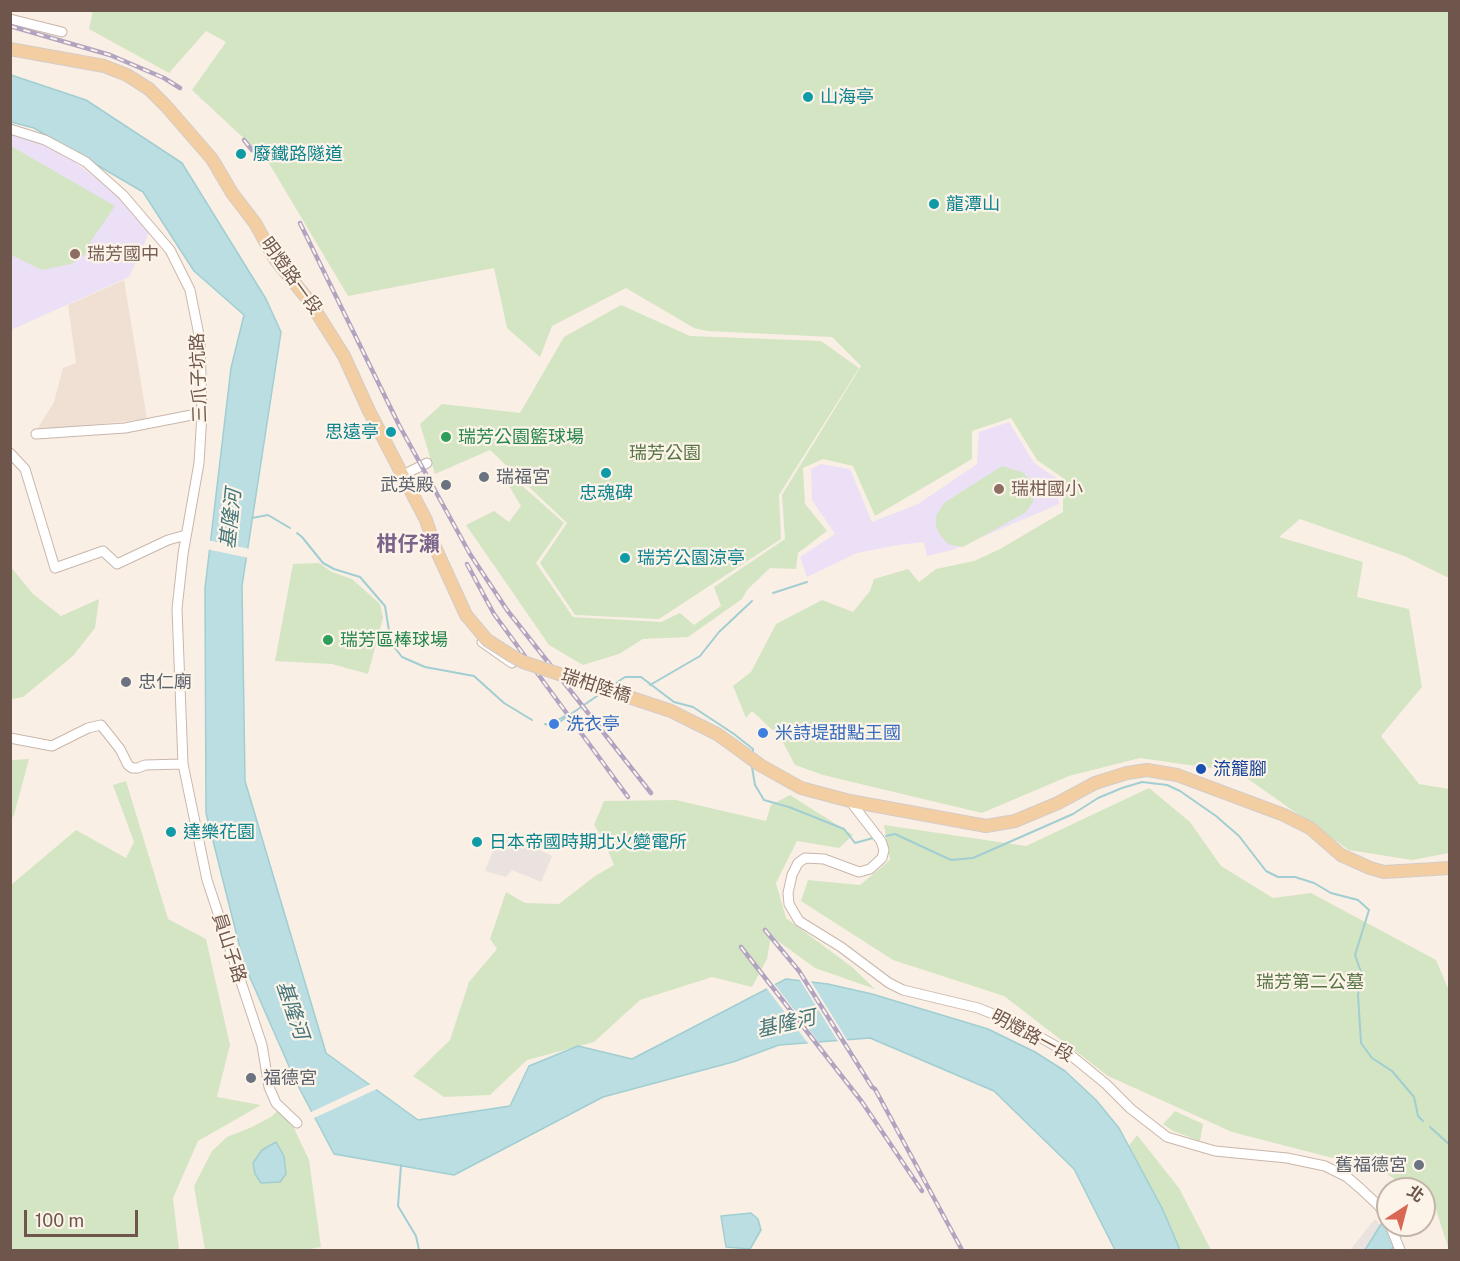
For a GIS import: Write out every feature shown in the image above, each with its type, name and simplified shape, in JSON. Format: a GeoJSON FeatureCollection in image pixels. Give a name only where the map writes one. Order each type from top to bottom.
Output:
{"type":"FeatureCollection","features":[{"type":"Feature","properties":{"kind":"main road","name":"明燈路一段"},"geometry":{"type":"LineString","coordinates":[[10,49],[104,66],[128,75],[166,106],[212,159],[232,194],[255,223],[275,259],[310,302],[344,356],[369,411],[426,520],[434,544],[466,615]]}},
{"type":"Feature","properties":{"kind":"main road","name":"瑞柑陸橋"},"geometry":{"type":"LineString","coordinates":[[466,615],[487,640],[512,656],[529,664],[671,711],[717,734],[760,765],[801,788],[850,801]]}},
{"type":"Feature","properties":{"kind":"main road"},"geometry":{"type":"LineString","coordinates":[[850,801],[986,826],[1015,821],[1058,803],[1095,783],[1127,773],[1147,770],[1177,775],[1202,783],[1284,814],[1310,828],[1341,855],[1370,868],[1384,872],[1449,868]]}},
{"type":"Feature","properties":{"kind":"street"},"geometry":{"type":"LineString","coordinates":[[10,19],[62,32]]}},
{"type":"Feature","properties":{"kind":"street","name":"三爪子坑路"},"geometry":{"type":"LineString","coordinates":[[10,129],[45,140],[86,162],[123,195],[171,250],[190,290],[200,340],[202,413],[199,463],[186,535],[177,609],[183,764]]}},
{"type":"Feature","properties":{"kind":"street"},"geometry":{"type":"LineString","coordinates":[[36,434],[124,428],[202,413]]}},
{"type":"Feature","properties":{"kind":"street"},"geometry":{"type":"LineString","coordinates":[[10,453],[25,469],[55,567],[104,551],[117,564],[168,540],[186,535]]}},
{"type":"Feature","properties":{"kind":"street"},"geometry":{"type":"LineString","coordinates":[[403,475],[427,463]]}},
{"type":"Feature","properties":{"kind":"street"},"geometry":{"type":"LineString","coordinates":[[426,520],[471,613],[489,635],[503,646],[512,663],[484,644],[458,611],[437,564],[426,520]]}},
{"type":"Feature","properties":{"kind":"street"},"geometry":{"type":"LineString","coordinates":[[588,690],[590,679]]}},
{"type":"Feature","properties":{"kind":"street"},"geometry":{"type":"LineString","coordinates":[[10,738],[52,746],[88,728],[101,725],[132,768],[145,765],[183,764]]}},
{"type":"Feature","properties":{"kind":"street","name":"員山子路"},"geometry":{"type":"LineString","coordinates":[[183,764],[207,880],[262,1045],[269,1087],[276,1103],[297,1123]]}},
{"type":"Feature","properties":{"kind":"street","name":"明燈路一段"},"geometry":{"type":"LineString","coordinates":[[850,801],[881,841],[884,850],[882,858],[870,869],[859,872],[824,859],[805,858],[798,863],[792,875],[788,893],[789,904],[799,921],[841,947],[889,983],[903,990],[978,1008],[1013,1022],[1068,1053],[1106,1084],[1131,1109],[1167,1137],[1215,1151],[1287,1158],[1325,1166],[1347,1177],[1376,1203]]}},
{"type":"Feature","properties":{"kind":"shaded area","name":"瑞芳國中"},"geometry":{"type":"Polygon","coordinates":[[[10,134],[63,153],[115,193],[150,231],[129,277],[11,330],[10,134]]]}},
{"type":"Feature","properties":{"kind":"shaded area"},"geometry":{"type":"Polygon","coordinates":[[[124,280],[147,419],[36,431],[54,402],[63,368],[76,363],[68,305],[124,280]]]}},
{"type":"Feature","properties":{"kind":"shaded area","name":"瑞柑國小"},"geometry":{"type":"Polygon","coordinates":[[[1009,422],[1034,463],[1056,478],[1059,504],[952,550],[927,556],[924,542],[898,545],[857,553],[807,577],[800,557],[835,534],[812,500],[811,469],[821,464],[850,469],[872,522],[918,504],[977,464],[979,432],[1009,422]]]}},
{"type":"Feature","properties":{"kind":"shaded area"},"geometry":{"type":"Polygon","coordinates":[[[501,831],[552,856],[541,882],[512,870],[506,877],[485,871],[501,831]]]}},
{"type":"Feature","properties":{"kind":"shaded area"},"geometry":{"type":"Polygon","coordinates":[[[1375,1219],[1376,1234],[1365,1250],[1350,1250],[1375,1219]]]}},
{"type":"Feature","properties":{"kind":"green space"},"geometry":{"type":"Polygon","coordinates":[[[93,10],[1449,11],[1449,578],[1404,556],[1300,519],[1279,537],[1363,562],[1357,597],[1409,609],[1422,687],[1381,736],[1419,784],[1449,789],[1449,853],[1412,860],[1349,850],[1238,772],[1140,758],[1069,776],[982,813],[823,775],[795,765],[780,737],[752,711],[746,718],[733,686],[751,672],[776,624],[822,600],[853,612],[870,591],[874,579],[908,569],[919,582],[936,569],[974,561],[1000,549],[1063,512],[1063,478],[1037,460],[1011,418],[972,431],[972,459],[875,516],[853,466],[823,459],[803,468],[805,504],[827,531],[798,553],[796,569],[770,568],[747,590],[742,599],[688,637],[643,639],[619,654],[583,665],[549,645],[466,525],[494,511],[509,522],[521,506],[502,474],[509,474],[564,523],[536,563],[573,617],[661,622],[680,613],[694,625],[721,606],[714,587],[785,539],[782,495],[861,366],[832,337],[707,331],[694,328],[626,288],[552,326],[540,357],[507,328],[494,268],[348,296],[267,160],[192,90],[226,42],[206,31],[169,73],[89,29],[93,10]]]}},
{"type":"Feature","properties":{"kind":"green space"},"geometry":{"type":"Polygon","coordinates":[[[11,146],[115,206],[87,247],[87,253],[71,264],[42,270],[11,255],[11,146]]]}},
{"type":"Feature","properties":{"kind":"green space","name":"瑞芳公園"},"geometry":{"type":"Polygon","coordinates":[[[621,305],[690,336],[821,341],[859,368],[779,495],[781,539],[659,619],[575,615],[540,563],[567,523],[490,450],[435,474],[420,424],[442,404],[520,413],[564,337],[621,305]]]}},
{"type":"Feature","properties":{"kind":"green space"},"geometry":{"type":"Polygon","coordinates":[[[1002,466],[1022,472],[1032,481],[1035,490],[1033,502],[1025,513],[963,547],[948,544],[936,527],[936,516],[944,503],[1002,466]]]}},
{"type":"Feature","properties":{"kind":"green space","name":"瑞芳區棒球場"},"geometry":{"type":"Polygon","coordinates":[[[319,563],[332,572],[352,579],[380,604],[383,618],[368,674],[332,664],[275,661],[293,564],[319,563]]]}},
{"type":"Feature","properties":{"kind":"green space"},"geometry":{"type":"Polygon","coordinates":[[[11,567],[33,594],[61,616],[99,599],[95,628],[73,656],[23,697],[11,699],[11,567]]]}},
{"type":"Feature","properties":{"kind":"green space"},"geometry":{"type":"Polygon","coordinates":[[[29,759],[14,815],[11,819],[11,760],[29,759]]]}},
{"type":"Feature","properties":{"kind":"green space"},"geometry":{"type":"Polygon","coordinates":[[[126,781],[168,919],[206,939],[230,1045],[217,1097],[261,1105],[198,1141],[173,1198],[179,1250],[11,1250],[11,885],[76,830],[126,858],[134,842],[113,785],[126,781]]]}},
{"type":"Feature","properties":{"kind":"green space","name":"瑞芳第二公墓"},"geometry":{"type":"Polygon","coordinates":[[[1149,788],[1190,822],[1221,866],[1273,898],[1311,893],[1436,960],[1450,993],[1449,1250],[1436,1210],[1436,1177],[1391,1177],[1383,1171],[1232,1132],[1108,1076],[1004,996],[893,960],[801,901],[808,880],[860,885],[890,860],[884,825],[1026,846],[1149,788]]]}},
{"type":"Feature","properties":{"kind":"green space"},"geometry":{"type":"Polygon","coordinates":[[[790,795],[853,835],[839,848],[797,841],[776,883],[786,918],[852,967],[875,989],[815,968],[771,936],[767,959],[752,987],[712,977],[640,1000],[594,1042],[527,1060],[490,1095],[444,1097],[413,1076],[450,1040],[469,982],[497,949],[490,939],[506,892],[525,903],[559,904],[595,876],[614,865],[594,825],[604,801],[676,800],[766,821],[771,805],[790,795]]]}},
{"type":"Feature","properties":{"kind":"green space"},"geometry":{"type":"Polygon","coordinates":[[[278,1110],[293,1126],[309,1160],[321,1247],[304,1250],[205,1250],[194,1186],[212,1151],[227,1137],[271,1117],[278,1110]]]}},
{"type":"Feature","properties":{"kind":"green space"},"geometry":{"type":"Polygon","coordinates":[[[1175,1111],[1203,1124],[1200,1141],[1173,1131],[1163,1124],[1175,1111]]]}},
{"type":"Feature","properties":{"kind":"green space"},"geometry":{"type":"Polygon","coordinates":[[[1137,1135],[1179,1188],[1211,1250],[1180,1250],[1163,1210],[1129,1146],[1137,1135]]]}},
{"type":"Feature","properties":{"kind":"water","name":"基隆河"},"geometry":{"type":"Polygon","coordinates":[[[11,75],[86,100],[182,163],[266,299],[281,332],[242,586],[245,781],[326,1053],[418,1120],[510,1106],[529,1066],[578,1046],[632,1059],[786,979],[828,984],[872,994],[988,1029],[1035,1052],[1065,1071],[1096,1100],[1119,1128],[1163,1210],[1180,1250],[1115,1250],[1074,1169],[994,1091],[870,1038],[779,1045],[733,1062],[603,1097],[454,1175],[334,1154],[296,1082],[244,964],[206,813],[205,588],[231,368],[244,315],[194,271],[143,192],[34,128],[11,122],[11,75]]]}},
{"type":"Feature","properties":{"kind":"water"},"geometry":{"type":"Polygon","coordinates":[[[276,1142],[284,1156],[286,1174],[280,1182],[261,1183],[255,1174],[253,1163],[262,1150],[276,1142]]]}},
{"type":"Feature","properties":{"kind":"water"},"geometry":{"type":"Polygon","coordinates":[[[751,1213],[758,1219],[761,1230],[750,1249],[726,1247],[721,1216],[751,1213]]]}},
{"type":"Feature","properties":{"kind":"water"},"geometry":{"type":"Polygon","coordinates":[[[1376,1232],[1376,1237],[1400,1237],[1391,1250],[1365,1250],[1376,1232]]]}},
{"type":"Feature","properties":{"kind":"pier"},"geometry":{"type":"Polygon","coordinates":[[[207,540],[250,549],[249,558],[206,549],[207,540]]]}},
{"type":"Feature","properties":{"kind":"pier"},"geometry":{"type":"Polygon","coordinates":[[[798,977],[809,978],[849,1043],[839,1043],[798,977]]]}},
{"type":"Feature","properties":{"kind":"pier"},"geometry":{"type":"Polygon","coordinates":[[[773,982],[821,1045],[810,1046],[765,986],[773,982]]]}},
{"type":"Feature","properties":{"kind":"pier"},"geometry":{"type":"Polygon","coordinates":[[[373,1083],[379,1088],[312,1119],[309,1113],[373,1083]]]}},
{"type":"Feature","properties":{"kind":"waterway","name":"基隆河"},"geometry":{"type":"LineString","coordinates":[[252,518],[268,515],[290,528]]}},
{"type":"Feature","properties":{"kind":"waterway"},"geometry":{"type":"LineString","coordinates":[[297,533],[323,563],[360,577],[385,606],[391,643],[402,657],[425,667],[474,676],[504,703],[532,720]]}},
{"type":"Feature","properties":{"kind":"waterway"},"geometry":{"type":"LineString","coordinates":[[773,593],[807,582]]}},
{"type":"Feature","properties":{"kind":"waterway"},"geometry":{"type":"LineString","coordinates":[[650,685],[700,656],[719,632],[752,601]]}},
{"type":"Feature","properties":{"kind":"waterway"},"geometry":{"type":"LineString","coordinates":[[616,683],[625,677],[641,677],[674,702],[693,707],[734,734],[753,749],[753,752]]}},
{"type":"Feature","properties":{"kind":"waterway"},"geometry":{"type":"LineString","coordinates":[[558,723],[597,696]]}},
{"type":"Feature","properties":{"kind":"waterway"},"geometry":{"type":"LineString","coordinates":[[556,721],[565,716]]}},
{"type":"Feature","properties":{"kind":"waterway"},"geometry":{"type":"LineString","coordinates":[[545,724],[551,726]]}},
{"type":"Feature","properties":{"kind":"waterway"},"geometry":{"type":"LineString","coordinates":[[752,767],[755,785],[764,800],[789,807],[844,829],[855,843],[873,838]]}},
{"type":"Feature","properties":{"kind":"waterway"},"geometry":{"type":"LineString","coordinates":[[886,836],[895,834],[951,860],[973,858],[1073,814],[1098,798],[1122,788],[1142,782],[1167,785],[1180,791],[1216,816],[1239,836],[1266,871],[1278,877],[1295,877],[1314,883],[1331,893],[1358,900],[1369,910],[1355,955],[1361,972],[1358,995],[1361,1043],[1372,1058],[1392,1071],[1414,1097],[1418,1116],[1423,1121]]}},
{"type":"Feature","properties":{"kind":"waterway"},"geometry":{"type":"LineString","coordinates":[[1430,1127],[1450,1145]]}},
{"type":"Feature","properties":{"kind":"waterway"},"geometry":{"type":"LineString","coordinates":[[401,1165],[398,1206],[416,1236],[419,1250]]}},
{"type":"Feature","properties":{"kind":"railway"},"geometry":{"type":"LineString","coordinates":[[10,26],[110,55],[164,78],[180,88]]}},
{"type":"Feature","properties":{"kind":"railway"},"geometry":{"type":"LineString","coordinates":[[244,140],[252,150]]}},
{"type":"Feature","properties":{"kind":"railway"},"geometry":{"type":"LineString","coordinates":[[300,223],[399,425],[470,554],[507,610],[651,793]]}},
{"type":"Feature","properties":{"kind":"railway"},"geometry":{"type":"LineString","coordinates":[[467,564],[494,614],[628,797]]}},
{"type":"Feature","properties":{"kind":"railway"},"geometry":{"type":"LineString","coordinates":[[765,930],[799,971],[875,1089],[962,1250]]}},
{"type":"Feature","properties":{"kind":"railway"},"geometry":{"type":"LineString","coordinates":[[741,947],[862,1102],[922,1191]]}},
{"type":"Feature","properties":{"kind":"place","name":"山海亭"},"geometry":{"type":"Point","coordinates":[808,97]}},
{"type":"Feature","properties":{"kind":"place","name":"廢鐵路隧道"},"geometry":{"type":"Point","coordinates":[241,154]}},
{"type":"Feature","properties":{"kind":"place","name":"龍潭山"},"geometry":{"type":"Point","coordinates":[934,204]}},
{"type":"Feature","properties":{"kind":"place","name":"瑞芳國中"},"geometry":{"type":"Point","coordinates":[75,254]}},
{"type":"Feature","properties":{"kind":"place","name":"思遠亭"},"geometry":{"type":"Point","coordinates":[391,432]}},
{"type":"Feature","properties":{"kind":"place","name":"瑞芳公園籃球場"},"geometry":{"type":"Point","coordinates":[446,437]}},
{"type":"Feature","properties":{"kind":"place","name":"忠魂碑"},"geometry":{"type":"Point","coordinates":[606,473]}},
{"type":"Feature","properties":{"kind":"place","name":"瑞福宮"},"geometry":{"type":"Point","coordinates":[484,477]}},
{"type":"Feature","properties":{"kind":"place","name":"武英殿"},"geometry":{"type":"Point","coordinates":[446,485]}},
{"type":"Feature","properties":{"kind":"place","name":"瑞柑國小"},"geometry":{"type":"Point","coordinates":[999,489]}},
{"type":"Feature","properties":{"kind":"place","name":"瑞芳公園涼亭"},"geometry":{"type":"Point","coordinates":[625,558]}},
{"type":"Feature","properties":{"kind":"place","name":"瑞芳區棒球場"},"geometry":{"type":"Point","coordinates":[328,640]}},
{"type":"Feature","properties":{"kind":"place","name":"忠仁廟"},"geometry":{"type":"Point","coordinates":[126,682]}},
{"type":"Feature","properties":{"kind":"place","name":"洗衣亭"},"geometry":{"type":"Point","coordinates":[554,724]}},
{"type":"Feature","properties":{"kind":"place","name":"米詩堤甜點王國"},"geometry":{"type":"Point","coordinates":[763,733]}},
{"type":"Feature","properties":{"kind":"place","name":"流籠腳"},"geometry":{"type":"Point","coordinates":[1201,769]}},
{"type":"Feature","properties":{"kind":"place","name":"達樂花園"},"geometry":{"type":"Point","coordinates":[171,832]}},
{"type":"Feature","properties":{"kind":"place","name":"日本帝國時期北火變電所"},"geometry":{"type":"Point","coordinates":[477,842]}},
{"type":"Feature","properties":{"kind":"place","name":"福德宮"},"geometry":{"type":"Point","coordinates":[251,1078]}},
{"type":"Feature","properties":{"kind":"place","name":"舊福德宮"},"geometry":{"type":"Point","coordinates":[1419,1165]}},
{"type":"Feature","properties":{"kind":"district","name":"柑仔瀨"},"geometry":{"type":"Point","coordinates":[408,545]}}]}
